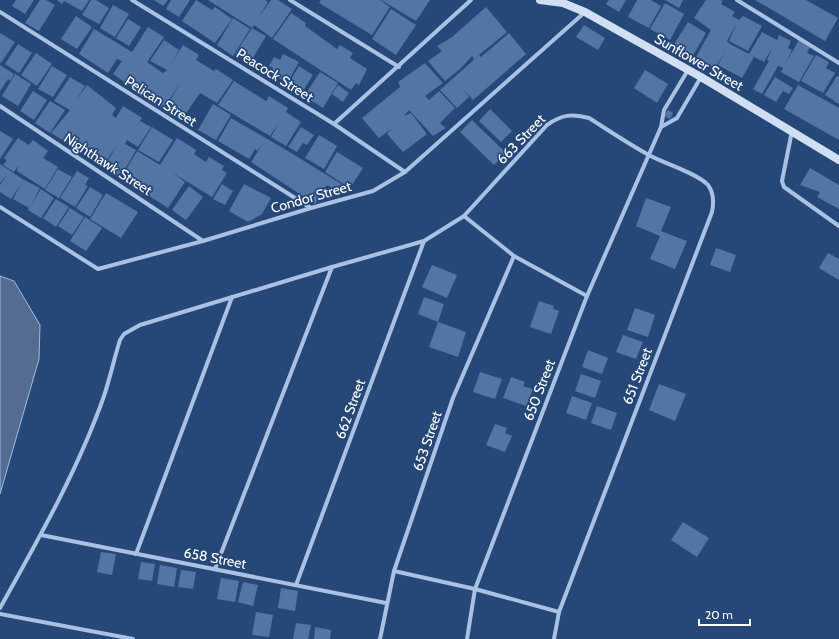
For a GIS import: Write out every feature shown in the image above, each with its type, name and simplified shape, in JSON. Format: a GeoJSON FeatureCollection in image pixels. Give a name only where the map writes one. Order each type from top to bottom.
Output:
{"type":"FeatureCollection","features":[{"type":"Feature","properties":{"kind":"main road","name":"Sunflower Street"},"geometry":{"type":"LineString","coordinates":[[540,0],[564,2],[585,12],[701,77],[839,160]]}},
{"type":"Feature","properties":{"kind":"street","name":"Peacock Street"},"geometry":{"type":"LineString","coordinates":[[132,0],[334,124],[404,172]]}},
{"type":"Feature","properties":{"kind":"street"},"geometry":{"type":"LineString","coordinates":[[290,0],[398,67]]}},
{"type":"Feature","properties":{"kind":"street"},"geometry":{"type":"LineString","coordinates":[[334,124],[471,0]]}},
{"type":"Feature","properties":{"kind":"street"},"geometry":{"type":"LineString","coordinates":[[737,0],[839,63]]}},
{"type":"Feature","properties":{"kind":"street","name":"Pelican Street"},"geometry":{"type":"LineString","coordinates":[[0,12],[311,208]]}},
{"type":"Feature","properties":{"kind":"street","name":"Condor Street"},"geometry":{"type":"LineString","coordinates":[[0,207],[98,269],[203,241],[373,191],[404,172],[585,12]]}},
{"type":"Feature","properties":{"kind":"street","name":"650 Street"},"geometry":{"type":"LineString","coordinates":[[467,639],[475,589],[587,296],[661,126],[664,110],[688,70]]}},
{"type":"Feature","properties":{"kind":"street"},"geometry":{"type":"LineString","coordinates":[[661,126],[678,118],[701,77]]}},
{"type":"Feature","properties":{"kind":"street","name":"Nighthawk Street"},"geometry":{"type":"LineString","coordinates":[[0,106],[203,241]]}},
{"type":"Feature","properties":{"kind":"street","name":"663 Street"},"geometry":{"type":"LineString","coordinates":[[0,608],[41,535],[77,460],[104,396],[120,340],[124,334],[140,325],[424,241],[464,216],[547,125],[556,119],[567,115],[578,115],[589,118],[648,155]]}},
{"type":"Feature","properties":{"kind":"street"},"geometry":{"type":"LineString","coordinates":[[792,131],[782,181],[784,187],[839,226]]}},
{"type":"Feature","properties":{"kind":"street","name":"651 Street"},"geometry":{"type":"LineString","coordinates":[[554,639],[558,612],[713,207],[712,193],[707,185],[700,179],[648,155]]}},
{"type":"Feature","properties":{"kind":"street"},"geometry":{"type":"LineString","coordinates":[[464,216],[514,256],[587,296]]}},
{"type":"Feature","properties":{"kind":"street","name":"662 Street"},"geometry":{"type":"LineString","coordinates":[[296,585],[424,241]]}},
{"type":"Feature","properties":{"kind":"street","name":"653 Street"},"geometry":{"type":"LineString","coordinates":[[380,639],[386,603],[394,572],[453,398],[514,256]]}},
{"type":"Feature","properties":{"kind":"street"},"geometry":{"type":"LineString","coordinates":[[216,569],[332,267]]}},
{"type":"Feature","properties":{"kind":"street"},"geometry":{"type":"LineString","coordinates":[[136,554],[232,297]]}},
{"type":"Feature","properties":{"kind":"street","name":"658 Street"},"geometry":{"type":"LineString","coordinates":[[41,535],[386,603]]}},
{"type":"Feature","properties":{"kind":"street"},"geometry":{"type":"LineString","coordinates":[[394,572],[475,589],[558,612]]}},
{"type":"Feature","properties":{"kind":"street"},"geometry":{"type":"LineString","coordinates":[[0,614],[133,639]]}},
{"type":"Feature","properties":{"kind":"water"},"geometry":{"type":"Polygon","coordinates":[[[0,276],[14,281],[40,325],[39,359],[0,494],[0,276]]]}},
{"type":"Feature","properties":{"kind":"building"},"geometry":{"type":"Polygon","coordinates":[[[16,0],[34,0],[25,14],[12,6],[16,0]]]}},
{"type":"Feature","properties":{"kind":"building"},"geometry":{"type":"Polygon","coordinates":[[[40,0],[46,0],[55,5],[39,31],[25,23],[40,0]]]}},
{"type":"Feature","properties":{"kind":"building"},"geometry":{"type":"Polygon","coordinates":[[[57,0],[89,0],[82,11],[64,1],[62,4],[57,0]]]}},
{"type":"Feature","properties":{"kind":"building"},"geometry":{"type":"Polygon","coordinates":[[[91,0],[96,0],[109,8],[99,24],[82,15],[91,0]]]}},
{"type":"Feature","properties":{"kind":"building"},"geometry":{"type":"Polygon","coordinates":[[[154,0],[168,0],[163,6],[154,0]]]}},
{"type":"Feature","properties":{"kind":"building"},"geometry":{"type":"Polygon","coordinates":[[[171,0],[190,0],[179,17],[166,9],[171,0]]]}},
{"type":"Feature","properties":{"kind":"building"},"geometry":{"type":"Polygon","coordinates":[[[196,0],[212,10],[215,7],[232,19],[215,43],[182,21],[196,0]]]}},
{"type":"Feature","properties":{"kind":"building"},"geometry":{"type":"Polygon","coordinates":[[[208,0],[265,0],[268,2],[258,18],[271,0],[278,0],[292,9],[272,38],[254,25],[252,28],[208,0]]]}},
{"type":"Feature","properties":{"kind":"building"},"geometry":{"type":"Polygon","coordinates":[[[321,0],[380,0],[390,7],[372,35],[319,3],[321,0]]]}},
{"type":"Feature","properties":{"kind":"building"},"geometry":{"type":"Polygon","coordinates":[[[381,0],[430,0],[416,21],[381,0]]]}},
{"type":"Feature","properties":{"kind":"building"},"geometry":{"type":"Polygon","coordinates":[[[609,0],[626,0],[619,12],[606,4],[609,0]]]}},
{"type":"Feature","properties":{"kind":"building"},"geometry":{"type":"Polygon","coordinates":[[[637,0],[651,0],[661,6],[649,28],[628,17],[637,0]]]}},
{"type":"Feature","properties":{"kind":"building"},"geometry":{"type":"Polygon","coordinates":[[[665,0],[683,0],[679,8],[665,0]]]}},
{"type":"Feature","properties":{"kind":"building"},"geometry":{"type":"Polygon","coordinates":[[[706,0],[723,1],[721,4],[735,12],[732,16],[739,20],[743,16],[762,26],[748,51],[729,41],[737,23],[727,41],[754,57],[742,78],[718,65],[725,52],[715,68],[696,57],[711,30],[694,18],[706,0]]]}},
{"type":"Feature","properties":{"kind":"building"},"geometry":{"type":"Polygon","coordinates":[[[755,0],[806,0],[838,18],[825,41],[755,0]]]}},
{"type":"Feature","properties":{"kind":"building"},"geometry":{"type":"Polygon","coordinates":[[[665,3],[684,14],[670,40],[650,29],[665,3]]]}},
{"type":"Feature","properties":{"kind":"building"},"geometry":{"type":"Polygon","coordinates":[[[113,5],[129,14],[115,37],[100,28],[113,5]]]}},
{"type":"Feature","properties":{"kind":"building"},"geometry":{"type":"Polygon","coordinates":[[[486,7],[507,32],[479,55],[481,57],[509,33],[526,54],[473,100],[464,90],[469,97],[457,108],[440,90],[478,56],[474,59],[472,56],[460,69],[445,81],[428,61],[442,51],[437,46],[452,37],[486,7]]]}},
{"type":"Feature","properties":{"kind":"building"},"geometry":{"type":"Polygon","coordinates":[[[391,9],[416,25],[396,55],[372,39],[391,9]]]}},
{"type":"Feature","properties":{"kind":"building"},"geometry":{"type":"Polygon","coordinates":[[[291,13],[306,23],[305,26],[337,49],[340,45],[353,53],[350,58],[367,69],[359,85],[356,83],[351,90],[273,39],[291,13]]]}},
{"type":"Feature","properties":{"kind":"building"},"geometry":{"type":"Polygon","coordinates":[[[76,16],[92,27],[77,49],[61,39],[76,16]]]}},
{"type":"Feature","properties":{"kind":"building"},"geometry":{"type":"Polygon","coordinates":[[[233,18],[250,29],[233,56],[217,45],[233,18]]]}},
{"type":"Feature","properties":{"kind":"building"},"geometry":{"type":"Polygon","coordinates":[[[128,19],[141,27],[129,46],[116,38],[128,19]]]}},
{"type":"Feature","properties":{"kind":"building"},"geometry":{"type":"Polygon","coordinates":[[[688,22],[706,33],[692,57],[673,46],[688,22]]]}},
{"type":"Feature","properties":{"kind":"building"},"geometry":{"type":"Polygon","coordinates":[[[584,25],[605,38],[598,50],[576,37],[584,25]]]}},
{"type":"Feature","properties":{"kind":"building"},"geometry":{"type":"Polygon","coordinates":[[[148,27],[164,37],[147,62],[163,73],[167,70],[150,61],[164,40],[179,50],[171,64],[183,45],[199,55],[196,60],[214,71],[216,69],[233,80],[217,103],[200,93],[184,116],[167,105],[182,80],[163,109],[113,74],[122,61],[117,59],[108,73],[79,54],[94,29],[132,52],[148,27]]]}},
{"type":"Feature","properties":{"kind":"building"},"geometry":{"type":"Polygon","coordinates":[[[252,28],[266,36],[250,63],[235,54],[252,28]]]}},
{"type":"Feature","properties":{"kind":"building"},"geometry":{"type":"Polygon","coordinates":[[[762,32],[777,40],[779,35],[791,41],[788,48],[792,50],[785,64],[799,40],[810,47],[807,53],[814,56],[799,82],[781,72],[783,68],[778,66],[762,94],[753,89],[769,61],[767,60],[772,48],[764,62],[749,54],[762,32]]]}},
{"type":"Feature","properties":{"kind":"building"},"geometry":{"type":"Polygon","coordinates":[[[0,33],[15,42],[1,63],[0,62],[0,33]]]}},
{"type":"Feature","properties":{"kind":"building"},"geometry":{"type":"Polygon","coordinates":[[[18,44],[32,53],[19,73],[5,64],[18,44]]]}},
{"type":"Feature","properties":{"kind":"building"},"geometry":{"type":"Polygon","coordinates":[[[36,53],[52,64],[37,86],[21,75],[36,53]]]}},
{"type":"Feature","properties":{"kind":"building"},"geometry":{"type":"Polygon","coordinates":[[[283,54],[299,62],[287,83],[270,73],[273,68],[269,66],[274,57],[280,60],[283,54]]]}},
{"type":"Feature","properties":{"kind":"building"},"geometry":{"type":"Polygon","coordinates":[[[816,55],[829,62],[826,68],[835,73],[823,93],[801,81],[816,55]]]}},
{"type":"Feature","properties":{"kind":"building"},"geometry":{"type":"Polygon","coordinates":[[[425,63],[443,83],[425,96],[429,100],[439,91],[455,108],[440,123],[446,128],[433,136],[409,110],[404,116],[411,113],[427,134],[403,152],[387,134],[391,129],[379,138],[362,118],[400,87],[398,82],[425,63]]]}},
{"type":"Feature","properties":{"kind":"building"},"geometry":{"type":"Polygon","coordinates":[[[0,65],[14,74],[10,81],[8,79],[0,91],[0,65]]]}},
{"type":"Feature","properties":{"kind":"building"},"geometry":{"type":"Polygon","coordinates":[[[52,66],[67,75],[53,97],[38,89],[52,66]]]}},
{"type":"Feature","properties":{"kind":"building"},"geometry":{"type":"Polygon","coordinates":[[[299,66],[313,75],[301,94],[287,86],[299,66]]]}},
{"type":"Feature","properties":{"kind":"building"},"geometry":{"type":"Polygon","coordinates":[[[645,70],[668,84],[657,103],[634,88],[645,70]]]}},
{"type":"Feature","properties":{"kind":"building"},"geometry":{"type":"Polygon","coordinates":[[[320,72],[338,83],[323,108],[304,96],[320,72]]]}},
{"type":"Feature","properties":{"kind":"building"},"geometry":{"type":"Polygon","coordinates":[[[15,74],[31,84],[18,106],[2,96],[15,74]]]}},
{"type":"Feature","properties":{"kind":"building"},"geometry":{"type":"Polygon","coordinates":[[[837,76],[839,77],[839,104],[825,95],[837,76]]]}},
{"type":"Feature","properties":{"kind":"building"},"geometry":{"type":"Polygon","coordinates":[[[70,77],[85,86],[75,102],[87,85],[116,108],[112,115],[116,118],[123,106],[142,118],[140,121],[151,127],[138,147],[127,140],[125,144],[136,150],[120,178],[104,168],[117,145],[103,166],[51,133],[70,110],[54,101],[70,77]]]}},
{"type":"Feature","properties":{"kind":"building"},"geometry":{"type":"Polygon","coordinates":[[[775,77],[793,88],[789,94],[783,91],[776,102],[764,95],[775,77]]]}},
{"type":"Feature","properties":{"kind":"building"},"geometry":{"type":"Polygon","coordinates":[[[234,81],[266,101],[269,96],[288,108],[286,112],[301,122],[286,146],[271,137],[279,123],[270,136],[218,105],[234,81]]]}},
{"type":"Feature","properties":{"kind":"building"},"geometry":{"type":"Polygon","coordinates":[[[338,85],[349,93],[343,102],[332,94],[338,85]]]}},
{"type":"Feature","properties":{"kind":"building"},"geometry":{"type":"Polygon","coordinates":[[[798,85],[839,108],[839,140],[784,109],[798,85]]]}},
{"type":"Feature","properties":{"kind":"building"},"geometry":{"type":"Polygon","coordinates":[[[33,91],[47,100],[34,120],[20,111],[33,91]]]}},
{"type":"Feature","properties":{"kind":"building"},"geometry":{"type":"Polygon","coordinates":[[[50,101],[65,110],[50,133],[35,123],[50,101]]]}},
{"type":"Feature","properties":{"kind":"building"},"geometry":{"type":"Polygon","coordinates":[[[213,104],[231,115],[216,140],[198,130],[213,104]]]}},
{"type":"Feature","properties":{"kind":"building"},"geometry":{"type":"Polygon","coordinates":[[[490,109],[512,131],[501,142],[479,121],[490,109]]]}},
{"type":"Feature","properties":{"kind":"building"},"geometry":{"type":"Polygon","coordinates":[[[668,110],[673,113],[670,119],[664,116],[668,110]]]}},
{"type":"Feature","properties":{"kind":"building"},"geometry":{"type":"Polygon","coordinates":[[[231,118],[343,185],[338,192],[327,185],[315,204],[251,162],[263,143],[257,151],[255,149],[249,159],[218,141],[231,118]]]}},
{"type":"Feature","properties":{"kind":"building"},"geometry":{"type":"Polygon","coordinates":[[[472,120],[506,153],[494,165],[460,132],[472,120]]]}},
{"type":"Feature","properties":{"kind":"building"},"geometry":{"type":"Polygon","coordinates":[[[152,127],[173,140],[159,162],[138,150],[152,127]]]}},
{"type":"Feature","properties":{"kind":"building"},"geometry":{"type":"Polygon","coordinates":[[[301,127],[314,135],[307,145],[303,143],[297,152],[288,147],[301,127]]]}},
{"type":"Feature","properties":{"kind":"building"},"geometry":{"type":"Polygon","coordinates":[[[0,131],[13,139],[0,159],[0,131]]]}},
{"type":"Feature","properties":{"kind":"building"},"geometry":{"type":"Polygon","coordinates":[[[319,135],[337,146],[324,169],[305,158],[319,135]]]}},
{"type":"Feature","properties":{"kind":"building"},"geometry":{"type":"Polygon","coordinates":[[[18,138],[29,145],[33,140],[48,151],[43,158],[58,167],[45,189],[17,171],[18,166],[14,172],[3,165],[7,160],[4,158],[18,138]]]}},
{"type":"Feature","properties":{"kind":"building"},"geometry":{"type":"Polygon","coordinates":[[[177,138],[196,150],[194,154],[206,162],[209,157],[224,166],[222,170],[227,173],[212,197],[173,173],[185,182],[168,208],[121,178],[137,151],[160,165],[177,138]]]}},
{"type":"Feature","properties":{"kind":"building"},"geometry":{"type":"Polygon","coordinates":[[[337,152],[363,168],[350,188],[325,172],[337,152]]]}},
{"type":"Feature","properties":{"kind":"building"},"geometry":{"type":"Polygon","coordinates":[[[0,164],[24,180],[40,188],[31,205],[41,189],[54,198],[41,218],[28,210],[29,208],[13,199],[21,184],[11,199],[0,192],[0,185],[7,174],[0,183],[0,164]]]}},
{"type":"Feature","properties":{"kind":"building"},"geometry":{"type":"Polygon","coordinates":[[[810,168],[839,185],[839,209],[817,197],[820,192],[800,185],[810,168]]]}},
{"type":"Feature","properties":{"kind":"building"},"geometry":{"type":"Polygon","coordinates":[[[58,169],[72,177],[59,198],[45,190],[58,169]]]}},
{"type":"Feature","properties":{"kind":"building"},"geometry":{"type":"Polygon","coordinates":[[[77,171],[89,178],[85,185],[88,186],[75,207],[60,198],[77,171]]]}},
{"type":"Feature","properties":{"kind":"building"},"geometry":{"type":"Polygon","coordinates":[[[222,184],[233,191],[225,205],[213,199],[222,184]]]}},
{"type":"Feature","properties":{"kind":"building"},"geometry":{"type":"Polygon","coordinates":[[[244,184],[271,198],[262,214],[248,222],[229,211],[244,184]]]}},
{"type":"Feature","properties":{"kind":"building"},"geometry":{"type":"Polygon","coordinates":[[[189,186],[203,197],[186,220],[172,210],[189,186]]]}},
{"type":"Feature","properties":{"kind":"building"},"geometry":{"type":"Polygon","coordinates":[[[90,187],[103,195],[90,217],[76,208],[90,187]]]}},
{"type":"Feature","properties":{"kind":"building"},"geometry":{"type":"Polygon","coordinates":[[[106,193],[138,212],[121,238],[90,219],[106,193]]]}},
{"type":"Feature","properties":{"kind":"building"},"geometry":{"type":"Polygon","coordinates":[[[646,198],[671,207],[661,231],[687,241],[675,269],[650,259],[660,236],[636,226],[646,198]]]}},
{"type":"Feature","properties":{"kind":"building"},"geometry":{"type":"Polygon","coordinates":[[[56,199],[69,207],[56,227],[43,218],[56,199]]]}},
{"type":"Feature","properties":{"kind":"building"},"geometry":{"type":"Polygon","coordinates":[[[70,208],[84,217],[72,235],[58,226],[70,208]]]}},
{"type":"Feature","properties":{"kind":"building"},"geometry":{"type":"Polygon","coordinates":[[[85,217],[102,228],[86,251],[70,241],[85,217]]]}},
{"type":"Feature","properties":{"kind":"building"},"geometry":{"type":"Polygon","coordinates":[[[716,248],[736,255],[730,272],[710,265],[716,248]]]}},
{"type":"Feature","properties":{"kind":"building"},"geometry":{"type":"Polygon","coordinates":[[[828,253],[839,259],[839,280],[819,268],[828,253]]]}},
{"type":"Feature","properties":{"kind":"building"},"geometry":{"type":"Polygon","coordinates":[[[432,265],[457,275],[447,298],[422,287],[432,265]]]}},
{"type":"Feature","properties":{"kind":"building"},"geometry":{"type":"Polygon","coordinates":[[[424,297],[444,304],[438,322],[418,314],[424,297]]]}},
{"type":"Feature","properties":{"kind":"building"},"geometry":{"type":"Polygon","coordinates":[[[539,301],[554,306],[553,309],[559,311],[551,334],[530,327],[539,301]]]}},
{"type":"Feature","properties":{"kind":"building"},"geometry":{"type":"Polygon","coordinates":[[[635,308],[655,315],[648,337],[627,330],[635,308]]]}},
{"type":"Feature","properties":{"kind":"building"},"geometry":{"type":"Polygon","coordinates":[[[438,322],[466,332],[458,357],[429,347],[438,322]]]}},
{"type":"Feature","properties":{"kind":"building"},"geometry":{"type":"Polygon","coordinates":[[[623,335],[643,342],[636,359],[616,352],[623,335]]]}},
{"type":"Feature","properties":{"kind":"building"},"geometry":{"type":"Polygon","coordinates":[[[588,350],[608,358],[602,374],[582,367],[588,350]]]}},
{"type":"Feature","properties":{"kind":"building"},"geometry":{"type":"Polygon","coordinates":[[[480,372],[502,379],[495,399],[473,392],[480,372]]]}},
{"type":"Feature","properties":{"kind":"building"},"geometry":{"type":"Polygon","coordinates":[[[581,374],[601,381],[595,398],[575,391],[581,374]]]}},
{"type":"Feature","properties":{"kind":"building"},"geometry":{"type":"Polygon","coordinates":[[[511,377],[525,382],[523,386],[533,389],[526,406],[503,398],[511,377]]]}},
{"type":"Feature","properties":{"kind":"building"},"geometry":{"type":"Polygon","coordinates":[[[659,384],[686,394],[675,421],[649,410],[659,384]]]}},
{"type":"Feature","properties":{"kind":"building"},"geometry":{"type":"Polygon","coordinates":[[[572,396],[592,403],[586,420],[566,413],[572,396]]]}},
{"type":"Feature","properties":{"kind":"building"},"geometry":{"type":"Polygon","coordinates":[[[597,406],[617,413],[611,430],[591,423],[597,406]]]}},
{"type":"Feature","properties":{"kind":"building"},"geometry":{"type":"Polygon","coordinates":[[[495,424],[507,428],[505,433],[512,436],[505,452],[486,445],[495,424]]]}},
{"type":"Feature","properties":{"kind":"building"},"geometry":{"type":"Polygon","coordinates":[[[683,522],[709,538],[697,557],[671,540],[683,522]]]}},
{"type":"Feature","properties":{"kind":"building"},"geometry":{"type":"Polygon","coordinates":[[[101,552],[116,554],[112,575],[97,572],[101,552]]]}},
{"type":"Feature","properties":{"kind":"building"},"geometry":{"type":"Polygon","coordinates":[[[141,562],[155,564],[152,581],[138,579],[141,562]]]}},
{"type":"Feature","properties":{"kind":"building"},"geometry":{"type":"Polygon","coordinates":[[[160,565],[177,568],[174,587],[157,584],[160,565]]]}},
{"type":"Feature","properties":{"kind":"building"},"geometry":{"type":"Polygon","coordinates":[[[181,570],[196,572],[193,589],[178,587],[181,570]]]}},
{"type":"Feature","properties":{"kind":"building"},"geometry":{"type":"Polygon","coordinates":[[[221,578],[239,581],[235,602],[217,599],[221,578]]]}},
{"type":"Feature","properties":{"kind":"building"},"geometry":{"type":"Polygon","coordinates":[[[243,582],[258,585],[253,606],[238,602],[243,582]]]}},
{"type":"Feature","properties":{"kind":"building"},"geometry":{"type":"Polygon","coordinates":[[[281,588],[298,591],[295,611],[278,608],[281,588]]]}},
{"type":"Feature","properties":{"kind":"building"},"geometry":{"type":"Polygon","coordinates":[[[256,612],[273,615],[269,637],[252,635],[256,612]]]}},
{"type":"Feature","properties":{"kind":"building"},"geometry":{"type":"Polygon","coordinates":[[[296,623],[311,625],[308,639],[293,639],[296,623]]]}},
{"type":"Feature","properties":{"kind":"building"},"geometry":{"type":"Polygon","coordinates":[[[315,627],[331,630],[330,639],[314,639],[315,627]]]}}]}
